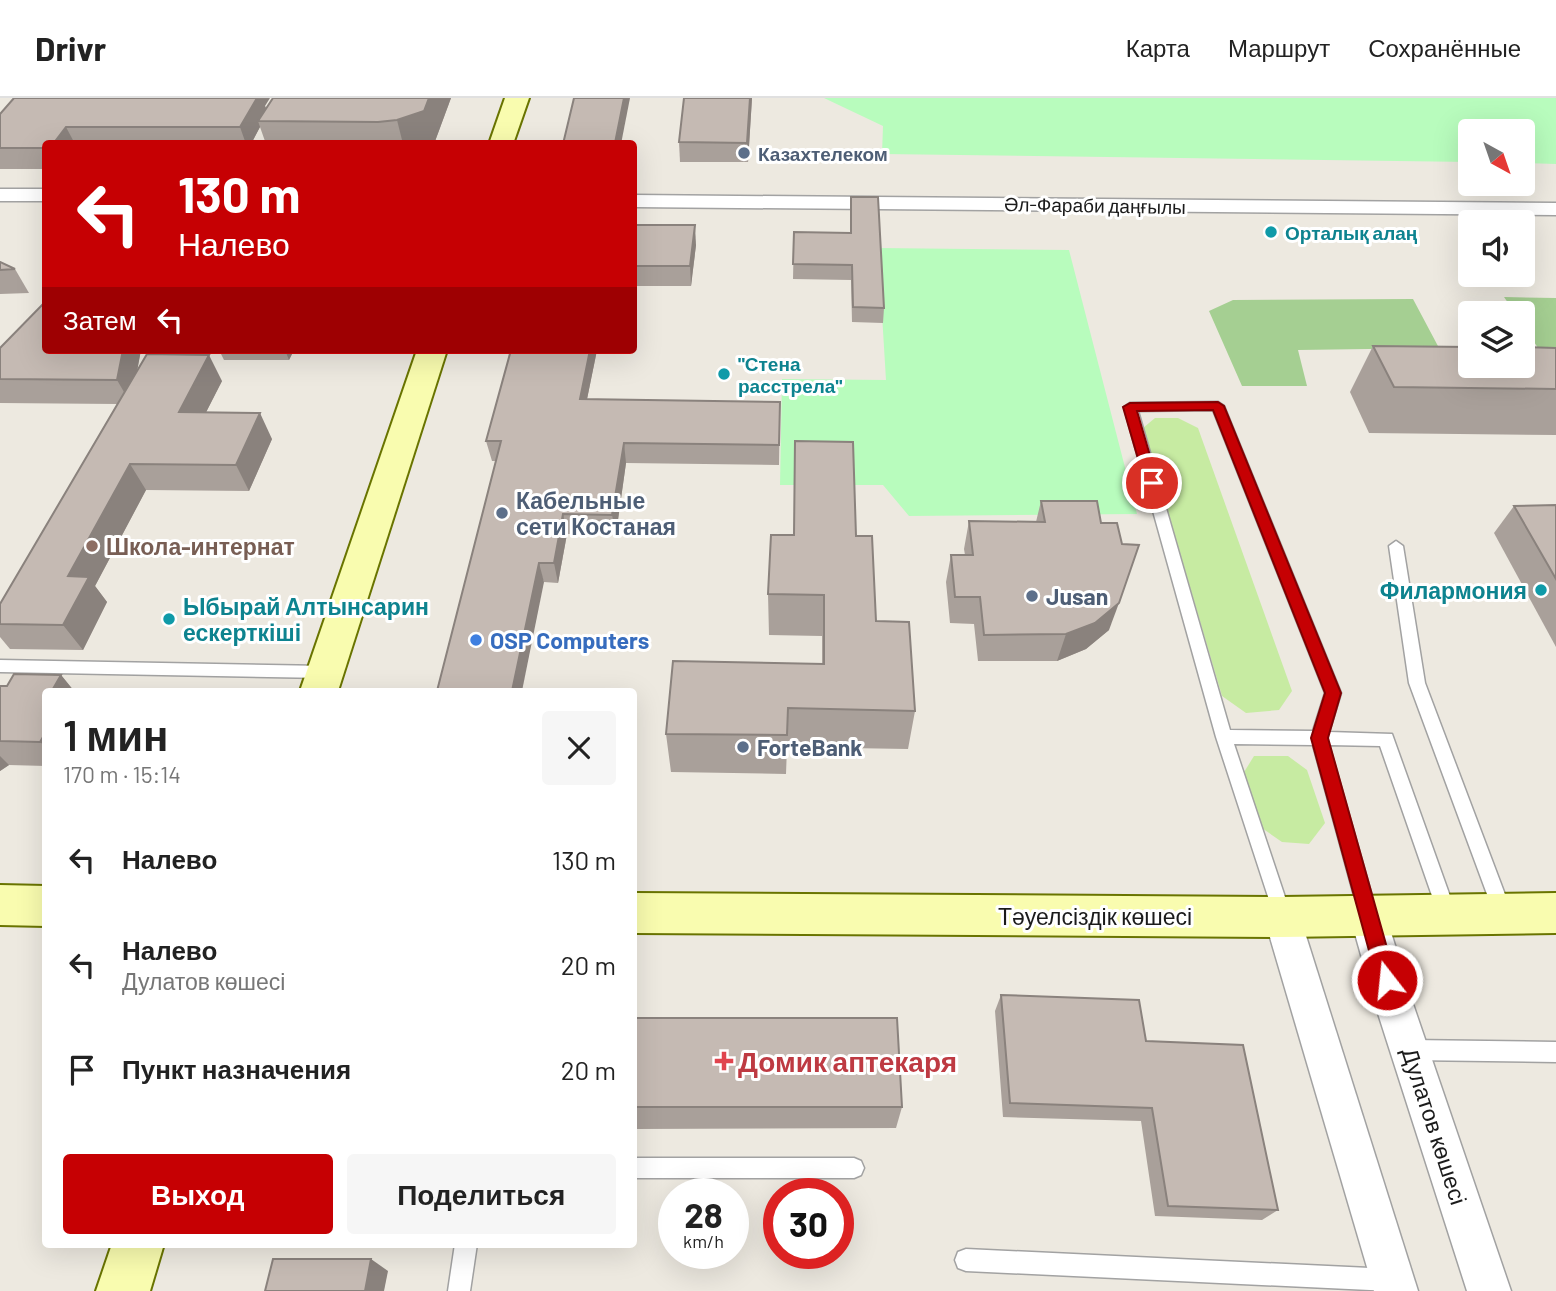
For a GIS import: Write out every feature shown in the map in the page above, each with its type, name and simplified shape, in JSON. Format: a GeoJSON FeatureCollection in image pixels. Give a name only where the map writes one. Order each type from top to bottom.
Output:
{"type":"FeatureCollection","features":[{"type":"Feature","properties":{"kind":"main road"},"geometry":{"type":"LineString","coordinates":[[502,140],[517,98]]}},
{"type":"Feature","properties":{"kind":"main road"},"geometry":{"type":"LineString","coordinates":[[322,681],[431,354]]}},
{"type":"Feature","properties":{"kind":"main road"},"geometry":{"type":"LineString","coordinates":[[0,905],[42,906]]}},
{"type":"Feature","properties":{"kind":"main road","name":"Тәуелсіздік көшесі"},"geometry":{"type":"LineString","coordinates":[[637,913],[1282,917],[1556,913]]}},
{"type":"Feature","properties":{"kind":"main road"},"geometry":{"type":"LineString","coordinates":[[123,1291],[137,1248]]}},
{"type":"Feature","properties":{"kind":"street"},"geometry":{"type":"LineString","coordinates":[[0,195],[42,195]]}},
{"type":"Feature","properties":{"kind":"street","name":"Әл-Фараби даңғылы"},"geometry":{"type":"LineString","coordinates":[[637,201],[1556,209]]}},
{"type":"Feature","properties":{"kind":"street","name":"Дулатов көшесі"},"geometry":{"type":"LineString","coordinates":[[1368,916],[1393,1001],[1489,1291]]}},
{"type":"Feature","properties":{"kind":"street"},"geometry":{"type":"LineString","coordinates":[[1282,917],[1395,1285]]}},
{"type":"Feature","properties":{"kind":"lane"},"geometry":{"type":"LineString","coordinates":[[1282,917],[1224,737],[1130,407],[1218,406],[1333,693],[1319,738]]}},
{"type":"Feature","properties":{"kind":"lane"},"geometry":{"type":"LineString","coordinates":[[1396,546],[1417,683],[1503,913]]}},
{"type":"Feature","properties":{"kind":"lane"},"geometry":{"type":"LineString","coordinates":[[0,666],[322,681]]}},
{"type":"Feature","properties":{"kind":"lane"},"geometry":{"type":"LineString","coordinates":[[1224,737],[1385,739],[1447,913]]}},
{"type":"Feature","properties":{"kind":"lane","name":"Дулатов көшесі"},"geometry":{"type":"LineString","coordinates":[[1319,738],[1368,916]]}},
{"type":"Feature","properties":{"kind":"lane"},"geometry":{"type":"LineString","coordinates":[[1410,1050],[1556,1052]]}},
{"type":"Feature","properties":{"kind":"lane"},"geometry":{"type":"LineString","coordinates":[[637,1168],[854,1168]]}},
{"type":"Feature","properties":{"kind":"lane"},"geometry":{"type":"LineString","coordinates":[[459,1291],[465,1248]]}},
{"type":"Feature","properties":{"kind":"lane"},"geometry":{"type":"LineString","coordinates":[[966,1260],[1395,1285]]}},
{"type":"Feature","properties":{"kind":"green space"},"geometry":{"type":"Polygon","coordinates":[[[824,98],[1556,98],[1556,164],[1535,163],[1535,119],[1458,119],[1458,162],[882,154],[883,126],[824,98]]]}},
{"type":"Feature","properties":{"kind":"green space"},"geometry":{"type":"Polygon","coordinates":[[[878,248],[1069,250],[1137,514],[909,516],[883,485],[780,485],[782,379],[886,380],[878,248]]]}},
{"type":"Feature","properties":{"kind":"green space"},"geometry":{"type":"Polygon","coordinates":[[[1504,297],[1556,298],[1556,348],[1538,348],[1535,343],[1535,301],[1507,301],[1504,297]]]}},
{"type":"Feature","properties":{"kind":"green space"},"geometry":{"type":"Polygon","coordinates":[[[1413,299],[1439,348],[1298,350],[1307,386],[1242,386],[1209,311],[1233,300],[1413,299]]]}},
{"type":"Feature","properties":{"kind":"green space"},"geometry":{"type":"Polygon","coordinates":[[[1155,418],[1178,418],[1198,428],[1292,691],[1279,710],[1246,713],[1222,696],[1143,428],[1155,418]]]}},
{"type":"Feature","properties":{"kind":"green space"},"geometry":{"type":"Polygon","coordinates":[[[1254,756],[1288,756],[1307,770],[1325,823],[1309,844],[1282,842],[1259,826],[1241,777],[1254,756]]]}},
{"type":"Feature","properties":{"kind":"building"},"geometry":{"type":"Polygon","coordinates":[[[14,98],[257,98],[240,127],[66,127],[56,140],[42,140],[42,148],[0,148],[0,114],[14,98]]]}},
{"type":"Feature","properties":{"kind":"building"},"geometry":{"type":"Polygon","coordinates":[[[273,98],[429,98],[424,111],[397,120],[258,121],[273,98]]]}},
{"type":"Feature","properties":{"kind":"building"},"geometry":{"type":"Polygon","coordinates":[[[574,98],[624,98],[616,140],[564,140],[574,98]]]}},
{"type":"Feature","properties":{"kind":"building"},"geometry":{"type":"Polygon","coordinates":[[[684,98],[750,98],[747,143],[679,142],[684,98]]]}},
{"type":"Feature","properties":{"kind":"building"},"geometry":{"type":"Polygon","coordinates":[[[851,197],[878,197],[884,308],[853,307],[852,265],[793,264],[794,232],[851,233],[851,197]]]}},
{"type":"Feature","properties":{"kind":"building"},"geometry":{"type":"Polygon","coordinates":[[[637,225],[695,225],[690,266],[637,266],[637,225]]]}},
{"type":"Feature","properties":{"kind":"building"},"geometry":{"type":"Polygon","coordinates":[[[0,262],[15,269],[0,270],[0,262]]]}},
{"type":"Feature","properties":{"kind":"building"},"geometry":{"type":"Polygon","coordinates":[[[42,305],[42,354],[122,354],[117,380],[0,379],[0,348],[42,305]]]}},
{"type":"Feature","properties":{"kind":"building"},"geometry":{"type":"Polygon","coordinates":[[[1373,346],[1458,347],[1458,378],[1535,378],[1535,347],[1556,348],[1556,389],[1394,387],[1373,346]]]}},
{"type":"Feature","properties":{"kind":"building"},"geometry":{"type":"Polygon","coordinates":[[[147,354],[209,355],[179,412],[260,413],[236,465],[130,464],[68,576],[89,577],[63,625],[0,624],[0,604],[147,354]]]}},
{"type":"Feature","properties":{"kind":"building"},"geometry":{"type":"Polygon","coordinates":[[[510,354],[589,354],[580,399],[780,402],[779,445],[624,443],[612,515],[563,514],[554,563],[539,563],[513,688],[438,688],[501,441],[486,441],[510,354]]]}},
{"type":"Feature","properties":{"kind":"building"},"geometry":{"type":"Polygon","coordinates":[[[795,441],[853,442],[856,536],[872,536],[876,621],[909,622],[915,711],[788,708],[787,735],[666,734],[673,661],[824,664],[824,595],[768,594],[771,535],[794,535],[795,441]]]}},
{"type":"Feature","properties":{"kind":"building","name":"Jusan"},"geometry":{"type":"Polygon","coordinates":[[[1041,501],[1097,501],[1101,523],[1117,523],[1122,544],[1139,545],[1119,603],[1095,623],[1066,634],[984,635],[980,597],[955,597],[951,555],[973,555],[969,521],[1045,522],[1041,501]]]}},
{"type":"Feature","properties":{"kind":"building"},"geometry":{"type":"Polygon","coordinates":[[[1556,505],[1556,579],[1514,506],[1556,505]]]}},
{"type":"Feature","properties":{"kind":"building"},"geometry":{"type":"Polygon","coordinates":[[[14,674],[61,675],[54,687],[68,688],[42,688],[40,742],[0,741],[0,686],[7,686],[14,674]]]}},
{"type":"Feature","properties":{"kind":"building"},"geometry":{"type":"Polygon","coordinates":[[[1001,995],[1139,1000],[1146,1041],[1243,1045],[1278,1210],[1168,1206],[1152,1108],[1010,1103],[1001,995]]]}},
{"type":"Feature","properties":{"kind":"building"},"geometry":{"type":"Polygon","coordinates":[[[637,1018],[897,1018],[902,1107],[637,1107],[637,1018]]]}},
{"type":"Feature","properties":{"kind":"building"},"geometry":{"type":"Polygon","coordinates":[[[273,1259],[371,1259],[365,1291],[265,1291],[273,1259]]]}},
{"type":"Feature","properties":{"kind":"place","name":"Казахтелеком"},"geometry":{"type":"Point","coordinates":[744,153]}},
{"type":"Feature","properties":{"kind":"place","name":"Орталық алаң"},"geometry":{"type":"Point","coordinates":[1271,232]}},
{"type":"Feature","properties":{"kind":"place","name":"\"Стена расстрела\""},"geometry":{"type":"Point","coordinates":[724,374]}},
{"type":"Feature","properties":{"kind":"place","name":"Кабельные сети Костаная"},"geometry":{"type":"Point","coordinates":[502,513]}},
{"type":"Feature","properties":{"kind":"place","name":"Школа-интернат"},"geometry":{"type":"Point","coordinates":[92,546]}},
{"type":"Feature","properties":{"kind":"place","name":"Филармония"},"geometry":{"type":"Point","coordinates":[1541,590]}},
{"type":"Feature","properties":{"kind":"place","name":"Jusan"},"geometry":{"type":"Point","coordinates":[1032,596]}},
{"type":"Feature","properties":{"kind":"place","name":"Ыбырай Алтынсарин ескерткіші"},"geometry":{"type":"Point","coordinates":[169,619]}},
{"type":"Feature","properties":{"kind":"place","name":"OSP Computers"},"geometry":{"type":"Point","coordinates":[476,640]}},
{"type":"Feature","properties":{"kind":"place","name":"ForteBank"},"geometry":{"type":"Point","coordinates":[743,747]}},
{"type":"Feature","properties":{"kind":"place","name":"Домик аптекаря"},"geometry":{"type":"Point","coordinates":[724,1061]}},
{"type":"Feature","properties":{"kind":"route"},"geometry":{"type":"LineString","coordinates":[[1152,483],[1130,407],[1218,406],[1333,693],[1319,738],[1387,980]]}}]}
